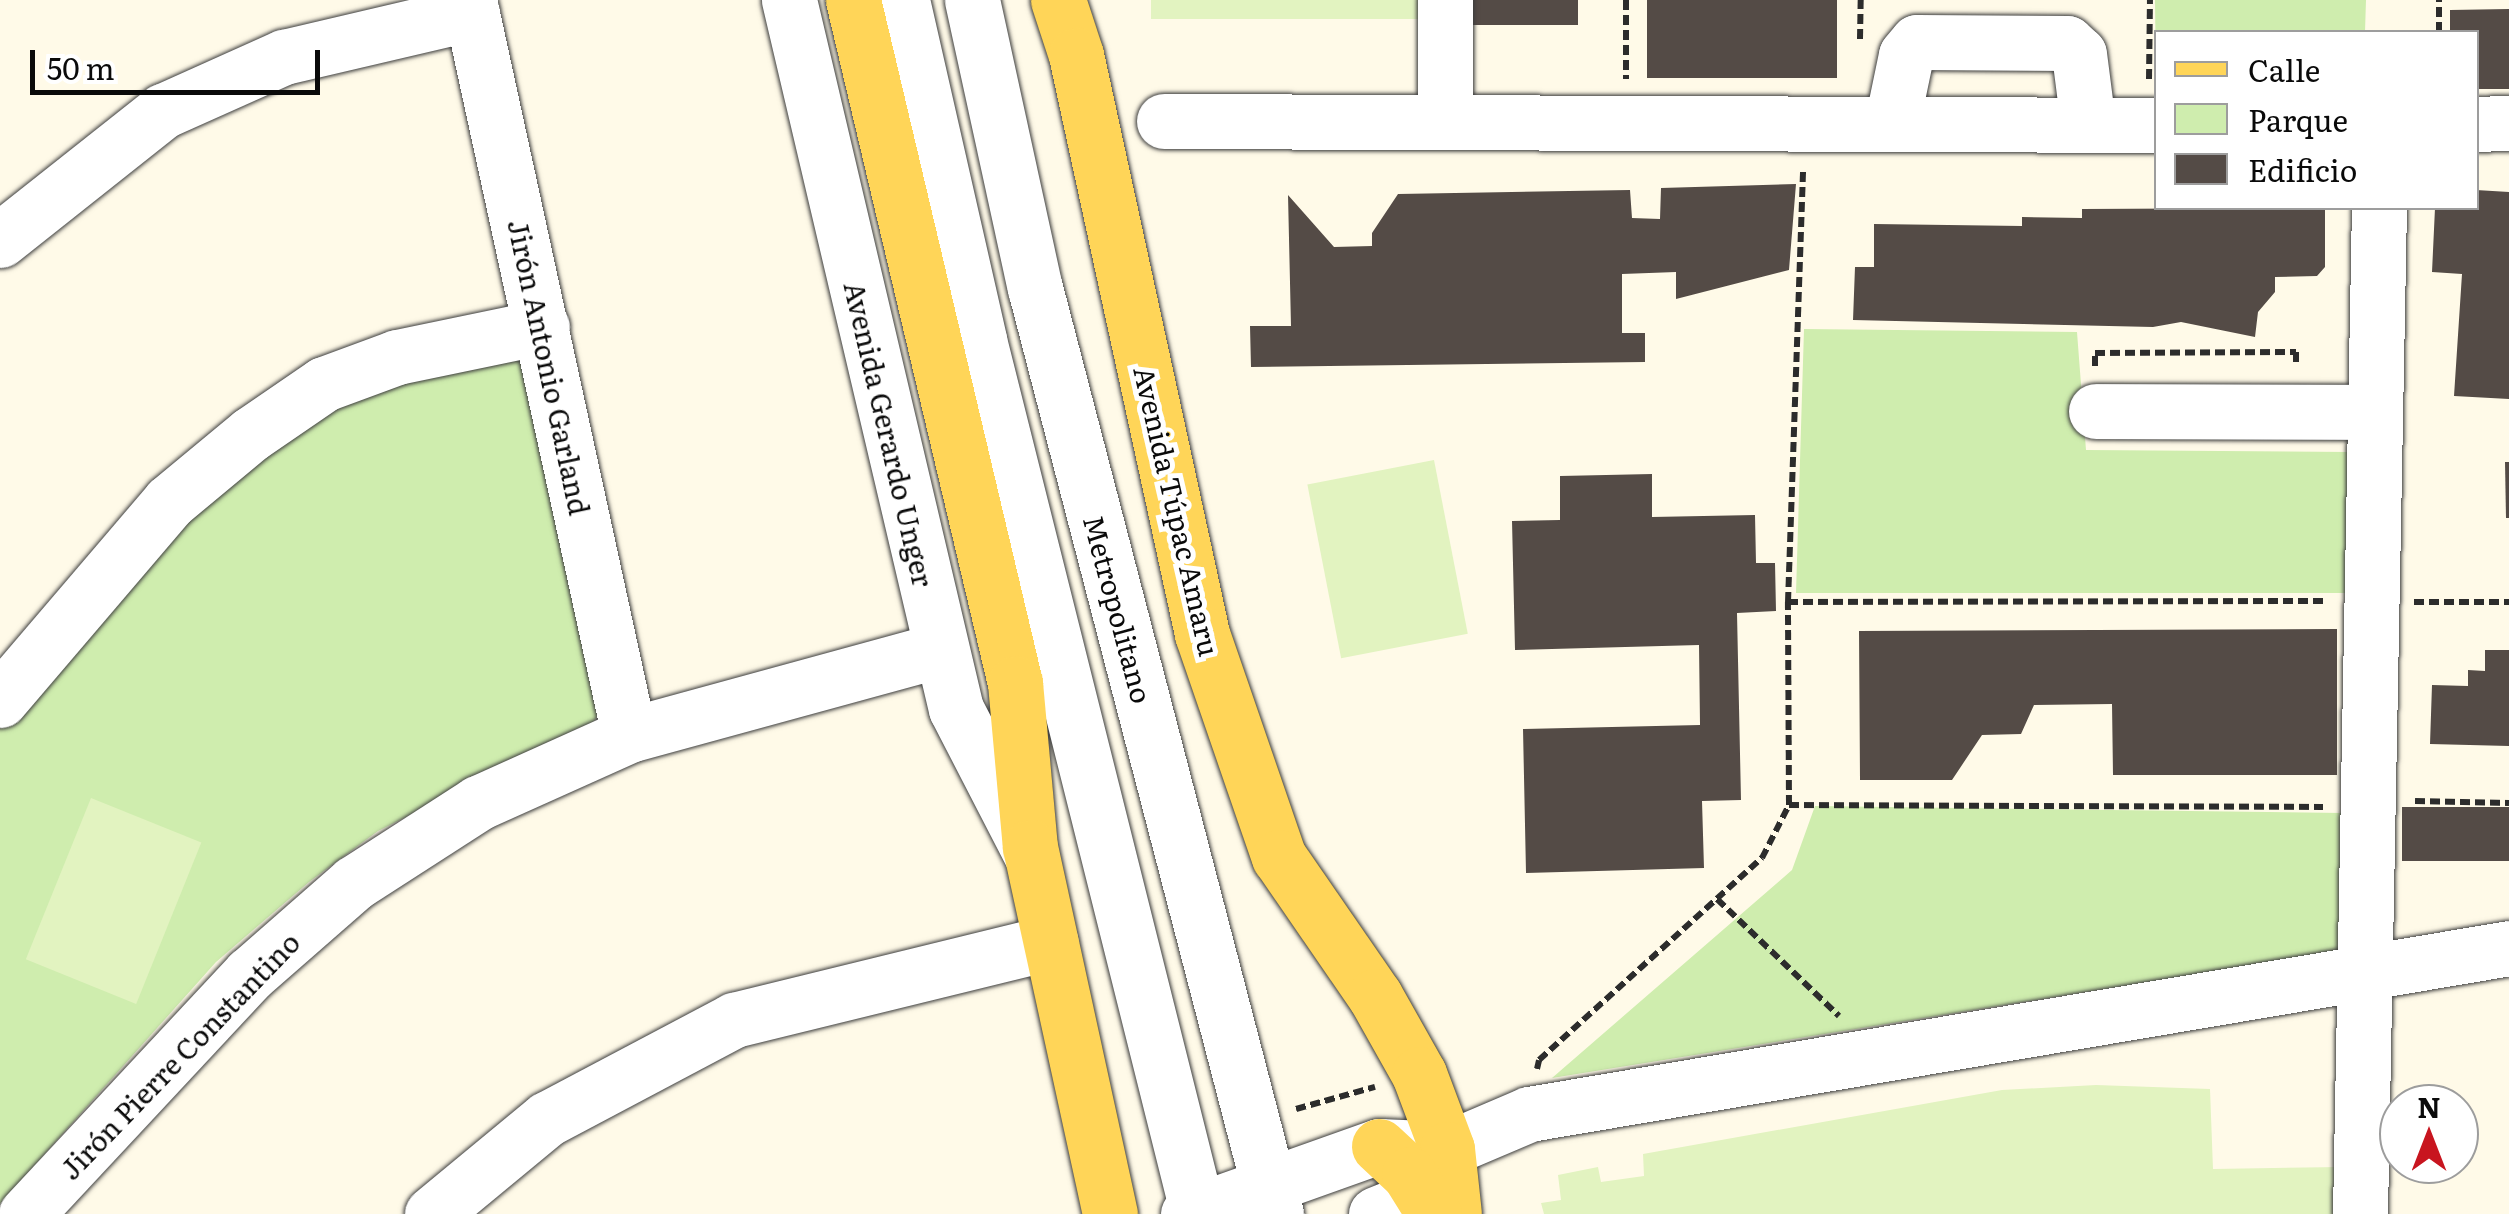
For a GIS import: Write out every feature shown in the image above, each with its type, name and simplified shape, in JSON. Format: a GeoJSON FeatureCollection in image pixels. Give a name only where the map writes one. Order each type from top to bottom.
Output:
{"type":"FeatureCollection","features":[{"type":"Feature","properties":{"kind":"main road"},"geometry":{"type":"LineString","coordinates":[[852,0],[1015,683],[1032,854],[1110,1214]]}},
{"type":"Feature","properties":{"kind":"main road","name":"Avenida Túpac Amaru"},"geometry":{"type":"LineString","coordinates":[[1058,0],[1076,55],[1202,634],[1279,856],[1404,1045],[1427,1197]]}},
{"type":"Feature","properties":{"kind":"street","name":"Avenida Gerardo Unger"},"geometry":{"type":"LineString","coordinates":[[788,0],[956,709],[1032,854]]}},
{"type":"Feature","properties":{"kind":"street"},"geometry":{"type":"LineString","coordinates":[[902,0],[979,340],[1195,1213],[1273,1200],[1379,1146],[1427,1197],[1529,1114],[2509,948]]}},
{"type":"Feature","properties":{"kind":"street","name":"Metropolitano"},"geometry":{"type":"LineString","coordinates":[[972,0],[1035,288],[1273,1200]]}},
{"type":"Feature","properties":{"kind":"street"},"geometry":{"type":"LineString","coordinates":[[1068,0],[1076,55]]}},
{"type":"Feature","properties":{"kind":"street"},"geometry":{"type":"LineString","coordinates":[[1444,0],[1445,121]]}},
{"type":"Feature","properties":{"kind":"street"},"geometry":{"type":"LineString","coordinates":[[0,240],[162,111],[284,57],[470,6]]}},
{"type":"Feature","properties":{"kind":"street","name":"Jirón Antonio Garland"},"geometry":{"type":"LineString","coordinates":[[470,6],[628,735]]}},
{"type":"Feature","properties":{"kind":"street"},"geometry":{"type":"LineString","coordinates":[[1892,122],[1906,55],[1916,42],[2067,43],[2078,54],[2088,124]]}},
{"type":"Feature","properties":{"kind":"street"},"geometry":{"type":"LineString","coordinates":[[1164,121],[2152,125]]}},
{"type":"Feature","properties":{"kind":"street"},"geometry":{"type":"LineString","coordinates":[[2479,124],[2509,124]]}},
{"type":"Feature","properties":{"kind":"street"},"geometry":{"type":"LineString","coordinates":[[2360,1214],[2379,210]]}},
{"type":"Feature","properties":{"kind":"street"},"geometry":{"type":"LineString","coordinates":[[0,700],[169,502],[251,434],[324,384],[379,364],[542,327]]}},
{"type":"Feature","properties":{"kind":"street"},"geometry":{"type":"LineString","coordinates":[[2096,411],[2373,412]]}},
{"type":"Feature","properties":{"kind":"street","name":"Jirón Pierre Constantino"},"geometry":{"type":"LineString","coordinates":[[26,1214],[250,974],[354,883],[478,803],[628,735],[940,650]]}},
{"type":"Feature","properties":{"kind":"street"},"geometry":{"type":"LineString","coordinates":[[432,1214],[547,1119],[734,1020],[1051,942]]}},
{"type":"Feature","properties":{"kind":"path"},"geometry":{"type":"LineString","coordinates":[[1626,0],[1626,120]]}},
{"type":"Feature","properties":{"kind":"path"},"geometry":{"type":"LineString","coordinates":[[2150,0],[2152,125]]}},
{"type":"Feature","properties":{"kind":"path"},"geometry":{"type":"LineString","coordinates":[[2439,0],[2439,30]]}},
{"type":"Feature","properties":{"kind":"path"},"geometry":{"type":"LineString","coordinates":[[1529,1114],[1539,1060],[1762,858],[1789,805],[1788,602],[1804,121]]}},
{"type":"Feature","properties":{"kind":"path"},"geometry":{"type":"LineString","coordinates":[[2096,411],[2095,353],[2296,352],[2297,382]]}},
{"type":"Feature","properties":{"kind":"path"},"geometry":{"type":"LineString","coordinates":[[1788,602],[2509,602]]}},
{"type":"Feature","properties":{"kind":"path"},"geometry":{"type":"LineString","coordinates":[[1789,805],[2368,807],[2396,800],[2509,803]]}},
{"type":"Feature","properties":{"kind":"path"},"geometry":{"type":"LineString","coordinates":[[1717,899],[1838,1014],[1862,1058]]}},
{"type":"Feature","properties":{"kind":"green space"},"geometry":{"type":"Polygon","coordinates":[[[1151,0],[1423,0],[1423,19],[1151,19],[1151,0]]]}},
{"type":"Feature","properties":{"kind":"green space"},"geometry":{"type":"Polygon","coordinates":[[[2155,0],[2366,0],[2365,30],[2155,30],[2155,0]]]}},
{"type":"Feature","properties":{"kind":"green space"},"geometry":{"type":"Polygon","coordinates":[[[1804,329],[2077,332],[2086,450],[2349,452],[2345,593],[1796,593],[1804,329]]]}},
{"type":"Feature","properties":{"kind":"green space"},"geometry":{"type":"Polygon","coordinates":[[[523,342],[603,707],[592,724],[378,831],[309,882],[216,962],[0,1204],[0,715],[183,506],[321,399],[523,342]]]}},
{"type":"Feature","properties":{"kind":"green space"},"geometry":{"type":"Polygon","coordinates":[[[1434,460],[1468,634],[1341,658],[1307,485],[1434,460]]]}},
{"type":"Feature","properties":{"kind":"green space"},"geometry":{"type":"Polygon","coordinates":[[[91,798],[201,843],[136,1004],[26,959],[91,798]]]}},
{"type":"Feature","properties":{"kind":"green space"},"geometry":{"type":"Polygon","coordinates":[[[1815,806],[2343,813],[2340,951],[1552,1078],[1792,870],[1815,806]]]}},
{"type":"Feature","properties":{"kind":"green space"},"geometry":{"type":"Polygon","coordinates":[[[2096,1085],[2210,1089],[2213,1169],[2342,1167],[2343,1214],[1544,1214],[1541,1203],[1561,1200],[1558,1175],[1598,1167],[1601,1182],[1644,1176],[1643,1154],[2002,1090],[2096,1085]]]}},
{"type":"Feature","properties":{"kind":"building"},"geometry":{"type":"Polygon","coordinates":[[[1460,0],[1578,0],[1578,25],[1460,25],[1460,0]]]}},
{"type":"Feature","properties":{"kind":"building"},"geometry":{"type":"Polygon","coordinates":[[[1647,0],[1837,0],[1837,78],[1647,78],[1647,0]]]}},
{"type":"Feature","properties":{"kind":"building"},"geometry":{"type":"Polygon","coordinates":[[[2509,9],[2509,89],[2479,89],[2479,30],[2450,30],[2450,10],[2509,9]]]}},
{"type":"Feature","properties":{"kind":"building"},"geometry":{"type":"Polygon","coordinates":[[[1796,184],[1789,270],[1676,299],[1676,272],[1622,274],[1622,333],[1645,333],[1645,362],[1251,367],[1250,326],[1291,326],[1288,195],[1334,247],[1372,246],[1372,233],[1398,194],[1630,190],[1632,218],[1660,219],[1661,188],[1796,184]]]}},
{"type":"Feature","properties":{"kind":"building"},"geometry":{"type":"Polygon","coordinates":[[[2479,190],[2509,192],[2509,399],[2454,396],[2462,274],[2432,272],[2435,210],[2479,210],[2479,190]]]}},
{"type":"Feature","properties":{"kind":"building"},"geometry":{"type":"Polygon","coordinates":[[[2082,209],[2325,210],[2325,267],[2317,276],[2275,277],[2275,292],[2258,312],[2255,337],[2181,322],[2153,327],[1853,320],[1855,267],[1874,267],[1874,224],[2022,226],[2022,217],[2082,218],[2082,209]]]}},
{"type":"Feature","properties":{"kind":"building"},"geometry":{"type":"Polygon","coordinates":[[[2505,462],[2509,462],[2509,518],[2506,518],[2505,462]]]}},
{"type":"Feature","properties":{"kind":"building"},"geometry":{"type":"Polygon","coordinates":[[[1652,474],[1652,517],[1755,515],[1756,563],[1775,563],[1776,611],[1737,613],[1741,800],[1702,801],[1704,868],[1526,873],[1523,729],[1700,725],[1699,645],[1515,650],[1512,521],[1560,520],[1560,476],[1652,474]]]}},
{"type":"Feature","properties":{"kind":"building"},"geometry":{"type":"Polygon","coordinates":[[[2337,629],[2337,775],[2113,775],[2112,704],[2034,705],[2021,734],[1982,735],[1952,780],[1860,780],[1859,631],[2337,629]]]}},
{"type":"Feature","properties":{"kind":"building"},"geometry":{"type":"Polygon","coordinates":[[[2485,650],[2509,650],[2509,746],[2430,744],[2432,685],[2468,686],[2468,670],[2485,671],[2485,650]]]}},
{"type":"Feature","properties":{"kind":"building"},"geometry":{"type":"Polygon","coordinates":[[[2402,807],[2509,807],[2509,861],[2402,861],[2402,807]]]}}]}
